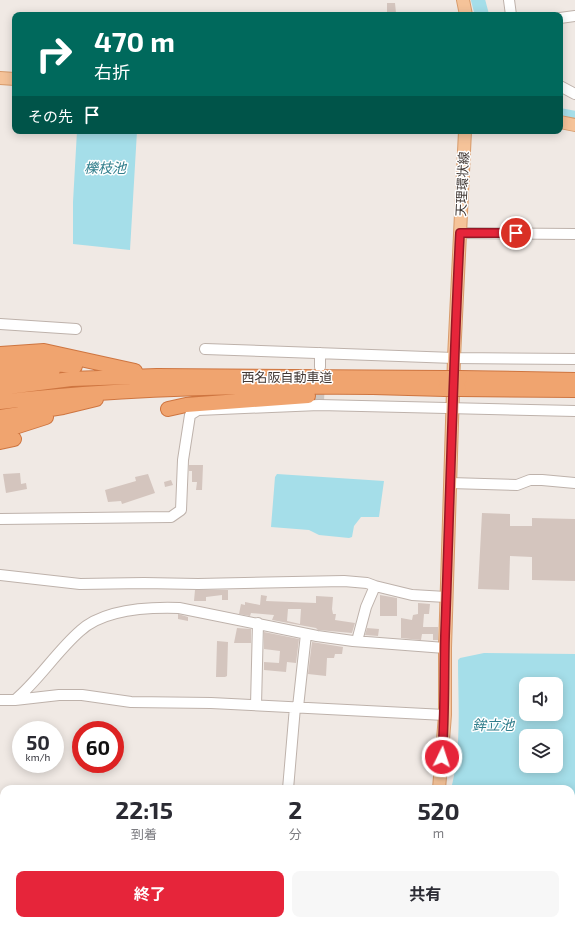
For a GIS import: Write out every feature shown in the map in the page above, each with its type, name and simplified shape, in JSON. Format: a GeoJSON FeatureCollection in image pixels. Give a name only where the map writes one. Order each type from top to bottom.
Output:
{"type":"FeatureCollection","features":[{"type":"Feature","properties":{"kind":"highway"},"geometry":{"type":"LineString","coordinates":[[0,354],[44,351],[157,376]]}},
{"type":"Feature","properties":{"kind":"highway"},"geometry":{"type":"LineString","coordinates":[[0,359],[30,357],[157,376]]}},
{"type":"Feature","properties":{"kind":"highway"},"geometry":{"type":"LineString","coordinates":[[0,365],[32,362],[157,376]]}},
{"type":"Feature","properties":{"kind":"highway"},"geometry":{"type":"LineString","coordinates":[[0,370],[31,366],[157,376]]}},
{"type":"Feature","properties":{"kind":"highway"},"geometry":{"type":"LineString","coordinates":[[0,376],[51,370],[157,376]]}},
{"type":"Feature","properties":{"kind":"highway"},"geometry":{"type":"LineString","coordinates":[[0,381],[60,374],[157,376]]}},
{"type":"Feature","properties":{"kind":"highway","name":"西名阪自動車道"},"geometry":{"type":"LineString","coordinates":[[0,388],[71,380],[157,376],[445,383],[575,390]]}},
{"type":"Feature","properties":{"kind":"highway","name":"西名阪自動車道"},"geometry":{"type":"LineString","coordinates":[[460,384],[575,380]]}},
{"type":"Feature","properties":{"kind":"highway","name":"西名阪自動車道"},"geometry":{"type":"LineString","coordinates":[[0,402],[66,394],[133,391],[229,388],[407,388],[445,383]]}},
{"type":"Feature","properties":{"kind":"highway"},"geometry":{"type":"LineString","coordinates":[[168,409],[186,405],[332,394],[396,393],[407,388]]}},
{"type":"Feature","properties":{"kind":"highway"},"geometry":{"type":"LineString","coordinates":[[0,417],[63,407],[133,391]]}},
{"type":"Feature","properties":{"kind":"highway"},"geometry":{"type":"LineString","coordinates":[[0,406],[133,391]]}},
{"type":"Feature","properties":{"kind":"highway"},"geometry":{"type":"LineString","coordinates":[[0,411],[64,403],[133,391]]}},
{"type":"Feature","properties":{"kind":"highway"},"geometry":{"type":"LineString","coordinates":[[0,428],[18,426],[93,399]]}},
{"type":"Feature","properties":{"kind":"highway"},"geometry":{"type":"LineString","coordinates":[[0,422],[60,412]]}},
{"type":"Feature","properties":{"kind":"highway"},"geometry":{"type":"LineString","coordinates":[[0,438],[14,439],[0,442]]}},
{"type":"Feature","properties":{"kind":"main road"},"geometry":{"type":"LineString","coordinates":[[463,0],[465,12]]}},
{"type":"Feature","properties":{"kind":"main road"},"geometry":{"type":"LineString","coordinates":[[0,78],[12,79]]}},
{"type":"Feature","properties":{"kind":"main road"},"geometry":{"type":"LineString","coordinates":[[563,123],[575,125]]}},
{"type":"Feature","properties":{"kind":"main road","name":"天理環状線"},"geometry":{"type":"LineString","coordinates":[[440,785],[445,715],[446,597],[452,409],[465,134]]}},
{"type":"Feature","properties":{"kind":"street"},"geometry":{"type":"LineString","coordinates":[[509,0],[511,12]]}},
{"type":"Feature","properties":{"kind":"street"},"geometry":{"type":"LineString","coordinates":[[563,18],[575,16]]}},
{"type":"Feature","properties":{"kind":"street"},"geometry":{"type":"LineString","coordinates":[[563,88],[575,94]]}},
{"type":"Feature","properties":{"kind":"street"},"geometry":{"type":"LineString","coordinates":[[460,233],[575,234]]}},
{"type":"Feature","properties":{"kind":"street"},"geometry":{"type":"LineString","coordinates":[[0,324],[76,329]]}},
{"type":"Feature","properties":{"kind":"street"},"geometry":{"type":"LineString","coordinates":[[205,349],[454,358],[575,360]]}},
{"type":"Feature","properties":{"kind":"street"},"geometry":{"type":"LineString","coordinates":[[320,353],[320,367]]}},
{"type":"Feature","properties":{"kind":"street"},"geometry":{"type":"LineString","coordinates":[[0,519],[171,517],[182,510],[183,460],[190,415],[198,410],[319,403],[452,409],[575,411]]}},
{"type":"Feature","properties":{"kind":"street"},"geometry":{"type":"LineString","coordinates":[[450,483],[517,485],[530,480],[542,480],[575,483]]}},
{"type":"Feature","properties":{"kind":"street"},"geometry":{"type":"LineString","coordinates":[[0,575],[80,584],[367,582],[375,586],[412,595],[446,597]]}},
{"type":"Feature","properties":{"kind":"street"},"geometry":{"type":"LineString","coordinates":[[357,641],[366,607],[375,586]]}},
{"type":"Feature","properties":{"kind":"street"},"geometry":{"type":"LineString","coordinates":[[16,700],[27,691],[81,630],[102,618],[123,611],[156,607],[179,608],[306,634],[357,641],[445,648]]}},
{"type":"Feature","properties":{"kind":"street"},"geometry":{"type":"LineString","coordinates":[[256,705],[258,624]]}},
{"type":"Feature","properties":{"kind":"street"},"geometry":{"type":"LineString","coordinates":[[288,785],[306,634]]}},
{"type":"Feature","properties":{"kind":"street"},"geometry":{"type":"LineString","coordinates":[[0,700],[16,700],[59,695],[82,695],[142,703],[211,703],[445,715]]}},
{"type":"Feature","properties":{"kind":"water","name":"櫟枝池"},"geometry":{"type":"Polygon","coordinates":[[[77,134],[137,134],[130,250],[73,244],[73,202],[77,134]]]}},
{"type":"Feature","properties":{"kind":"water"},"geometry":{"type":"Polygon","coordinates":[[[277,474],[384,481],[379,517],[361,517],[354,526],[352,537],[349,538],[319,535],[309,530],[271,527],[275,477],[277,474]]]}},
{"type":"Feature","properties":{"kind":"water","name":"鉾立池"},"geometry":{"type":"Polygon","coordinates":[[[484,653],[575,654],[575,785],[452,785],[457,757],[459,709],[458,660],[460,658],[484,653]]]}},
{"type":"Feature","properties":{"kind":"building"},"geometry":{"type":"Polygon","coordinates":[[[387,3],[395,3],[396,12],[387,12],[387,3]]]}},
{"type":"Feature","properties":{"kind":"building"},"geometry":{"type":"Polygon","coordinates":[[[189,465],[203,465],[202,490],[196,490],[197,482],[192,482],[192,471],[189,471],[189,465]]]}},
{"type":"Feature","properties":{"kind":"building"},"geometry":{"type":"Polygon","coordinates":[[[20,473],[21,484],[26,483],[27,489],[6,493],[3,474],[20,473]]]}},
{"type":"Feature","properties":{"kind":"building"},"geometry":{"type":"Polygon","coordinates":[[[148,474],[155,493],[122,504],[121,501],[108,502],[105,490],[136,481],[135,477],[148,474]]]}},
{"type":"Feature","properties":{"kind":"building"},"geometry":{"type":"Polygon","coordinates":[[[171,480],[173,485],[165,487],[164,482],[171,480]]]}},
{"type":"Feature","properties":{"kind":"building"},"geometry":{"type":"Polygon","coordinates":[[[482,513],[510,514],[510,526],[532,526],[532,518],[575,519],[575,581],[532,580],[532,557],[510,556],[509,590],[478,589],[482,513]]]}},
{"type":"Feature","properties":{"kind":"building"},"geometry":{"type":"Polygon","coordinates":[[[195,590],[228,590],[228,600],[222,600],[222,595],[206,597],[206,601],[194,601],[195,590]]]}},
{"type":"Feature","properties":{"kind":"building"},"geometry":{"type":"Polygon","coordinates":[[[261,595],[267,596],[266,601],[316,603],[316,596],[333,597],[332,609],[333,614],[336,614],[335,620],[355,623],[352,633],[318,630],[316,628],[272,620],[274,615],[251,613],[250,616],[239,614],[241,604],[245,605],[245,602],[260,605],[261,595]],[[288,609],[287,621],[300,624],[301,609],[288,609]]]}},
{"type":"Feature","properties":{"kind":"building"},"geometry":{"type":"Polygon","coordinates":[[[380,595],[397,598],[397,616],[380,616],[380,595]]]}},
{"type":"Feature","properties":{"kind":"building"},"geometry":{"type":"Polygon","coordinates":[[[418,603],[430,604],[429,614],[424,614],[423,627],[438,627],[438,640],[433,640],[433,634],[422,634],[421,640],[401,638],[401,618],[412,620],[413,615],[418,614],[418,603]]]}},
{"type":"Feature","properties":{"kind":"building"},"geometry":{"type":"Polygon","coordinates":[[[178,614],[188,617],[188,621],[178,619],[178,614]]]}},
{"type":"Feature","properties":{"kind":"building"},"geometry":{"type":"Polygon","coordinates":[[[237,628],[251,629],[251,643],[234,643],[237,628]]]}},
{"type":"Feature","properties":{"kind":"building"},"geometry":{"type":"Polygon","coordinates":[[[367,628],[379,629],[378,636],[365,635],[367,628]]]}},
{"type":"Feature","properties":{"kind":"building"},"geometry":{"type":"Polygon","coordinates":[[[264,632],[299,639],[296,663],[287,662],[286,672],[264,670],[264,662],[279,663],[280,651],[264,649],[264,632]]]}},
{"type":"Feature","properties":{"kind":"building"},"geometry":{"type":"Polygon","coordinates":[[[217,641],[228,642],[227,676],[225,677],[216,677],[217,641]]]}},
{"type":"Feature","properties":{"kind":"building"},"geometry":{"type":"Polygon","coordinates":[[[312,642],[343,647],[342,654],[335,654],[334,658],[327,658],[326,676],[308,674],[312,642]]]}},
{"type":"Feature","properties":{"kind":"waterway"},"geometry":{"type":"LineString","coordinates":[[478,0],[481,12]]}},
{"type":"Feature","properties":{"kind":"waterway"},"geometry":{"type":"LineString","coordinates":[[563,116],[575,118]]}},
{"type":"Feature","properties":{"kind":"tunnel"},"geometry":{"type":"LineString","coordinates":[[319,401],[320,381]]}},
{"type":"Feature","properties":{"kind":"route"},"geometry":{"type":"LineString","coordinates":[[442,757],[445,715],[445,648],[452,409],[460,233],[516,233]]}}]}
